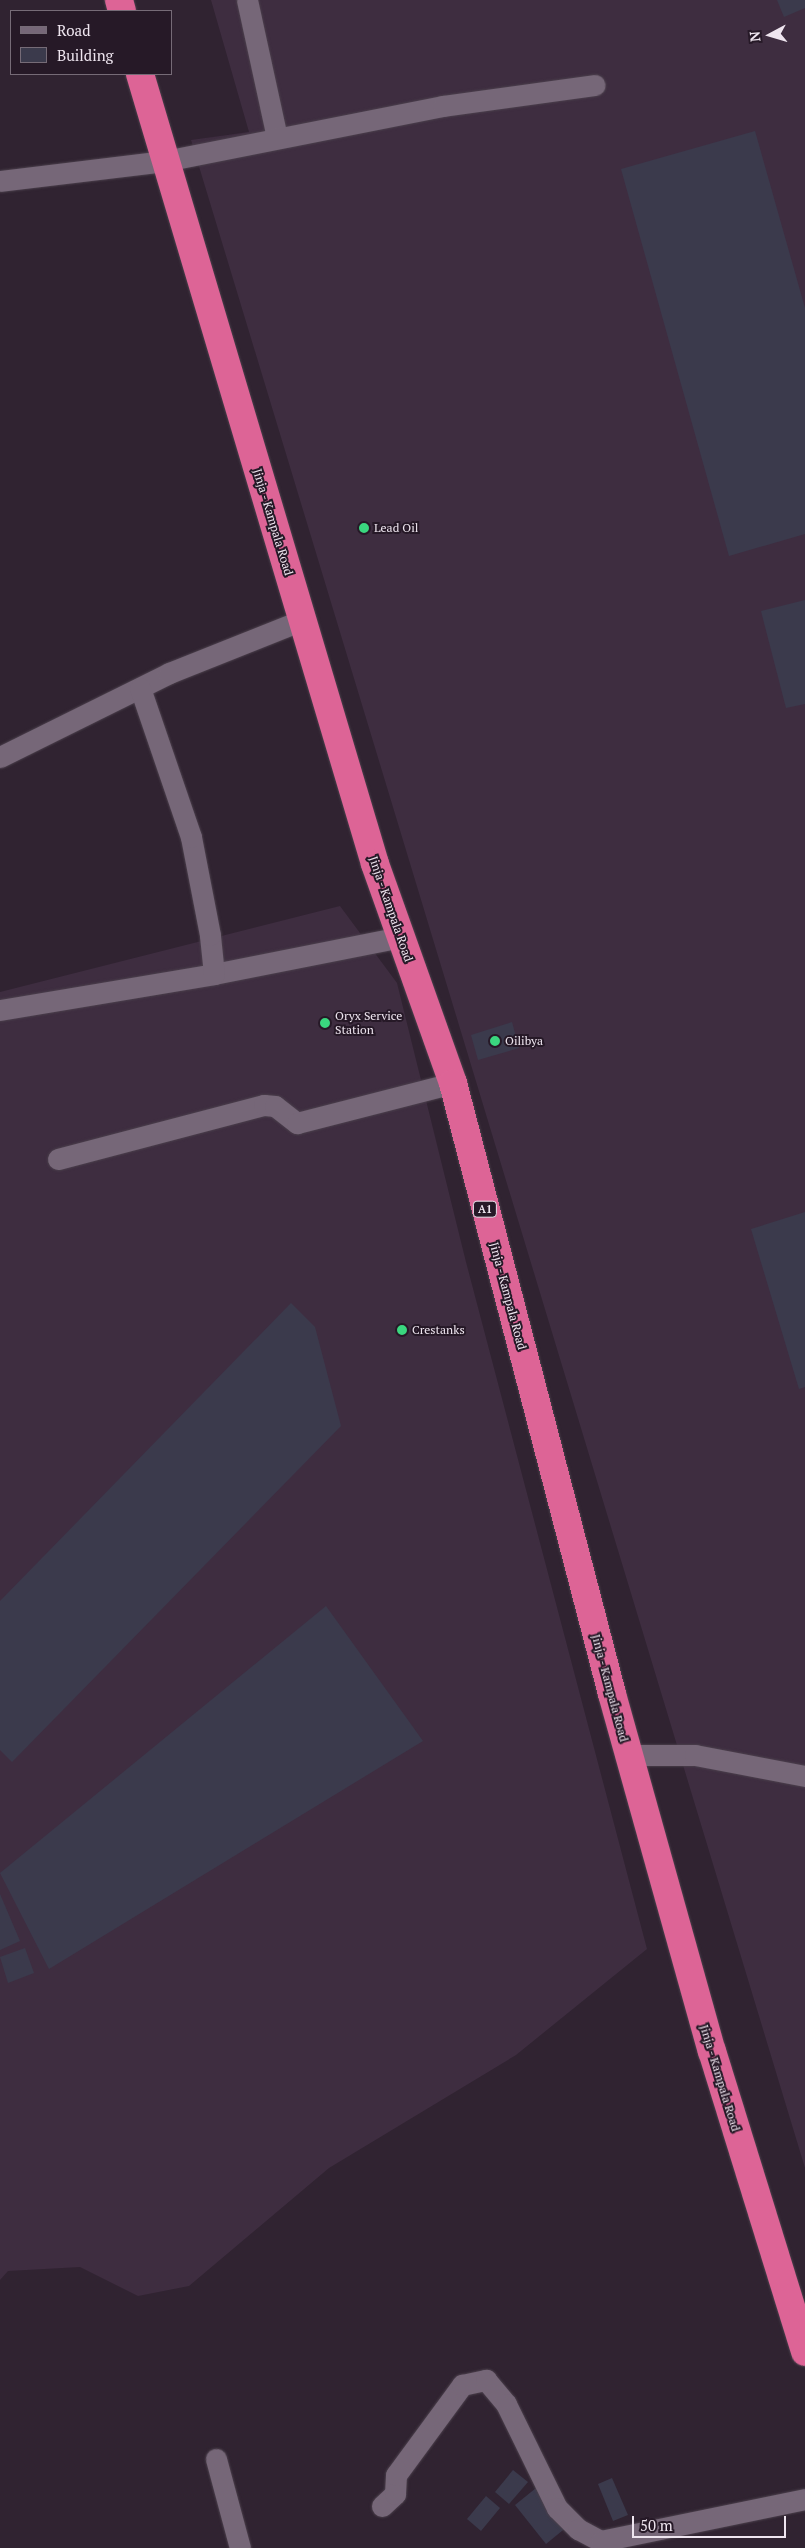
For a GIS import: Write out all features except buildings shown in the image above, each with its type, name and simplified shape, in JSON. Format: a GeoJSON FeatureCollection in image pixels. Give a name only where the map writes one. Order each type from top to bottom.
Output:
{"type":"FeatureCollection","features":[{"type":"Feature","properties":{"kind":"highway","name":"Jinja - Kampala Road"},"geometry":{"type":"LineString","coordinates":[[140,75],[164,161],[375,864],[453,1083],[629,1755],[712,2051],[805,2352]]}},
{"type":"Feature","properties":{"kind":"street"},"geometry":{"type":"LineString","coordinates":[[247,0],[277,138]]}},
{"type":"Feature","properties":{"kind":"street"},"geometry":{"type":"LineString","coordinates":[[0,181],[164,161],[443,106],[595,86]]}},
{"type":"Feature","properties":{"kind":"street"},"geometry":{"type":"LineString","coordinates":[[0,757],[140,688],[302,620]]}},
{"type":"Feature","properties":{"kind":"street"},"geometry":{"type":"LineString","coordinates":[[140,688],[191,837],[210,935],[214,974]]}},
{"type":"Feature","properties":{"kind":"street"},"geometry":{"type":"LineString","coordinates":[[0,1010],[214,974],[400,937]]}},
{"type":"Feature","properties":{"kind":"street"},"geometry":{"type":"LineString","coordinates":[[58,1159],[264,1106],[275,1106],[297,1124],[453,1083]]}},
{"type":"Feature","properties":{"kind":"street"},"geometry":{"type":"LineString","coordinates":[[629,1755],[695,1755],[805,1776]]}},
{"type":"Feature","properties":{"kind":"street"},"geometry":{"type":"LineString","coordinates":[[382,2506],[395,2494],[396,2475],[462,2385],[486,2380],[506,2404],[557,2508],[578,2529],[602,2541],[805,2500]]}},
{"type":"Feature","properties":{"kind":"street"},"geometry":{"type":"LineString","coordinates":[[216,2459],[240,2548]]}},
{"type":"Feature","properties":{"kind":"shaded area"},"geometry":{"type":"Polygon","coordinates":[[[211,0],[805,0],[805,2168],[191,140],[249,132],[211,0]]]}},
{"type":"Feature","properties":{"kind":"shaded area"},"geometry":{"type":"Polygon","coordinates":[[[340,906],[397,983],[466,1262],[647,1949],[516,2055],[329,2168],[189,2286],[138,2296],[80,2267],[8,2271],[0,2280],[0,992],[340,906]]]}},
{"type":"Feature","properties":{"kind":"place","name":"Lead Oil"},"geometry":{"type":"Point","coordinates":[364,528]}},
{"type":"Feature","properties":{"kind":"place","name":"Oryx Service Station"},"geometry":{"type":"Point","coordinates":[325,1023]}},
{"type":"Feature","properties":{"kind":"place","name":"Oilibya"},"geometry":{"type":"Point","coordinates":[495,1041]}},
{"type":"Feature","properties":{"kind":"place","name":"Crestanks"},"geometry":{"type":"Point","coordinates":[402,1330]}}]}
